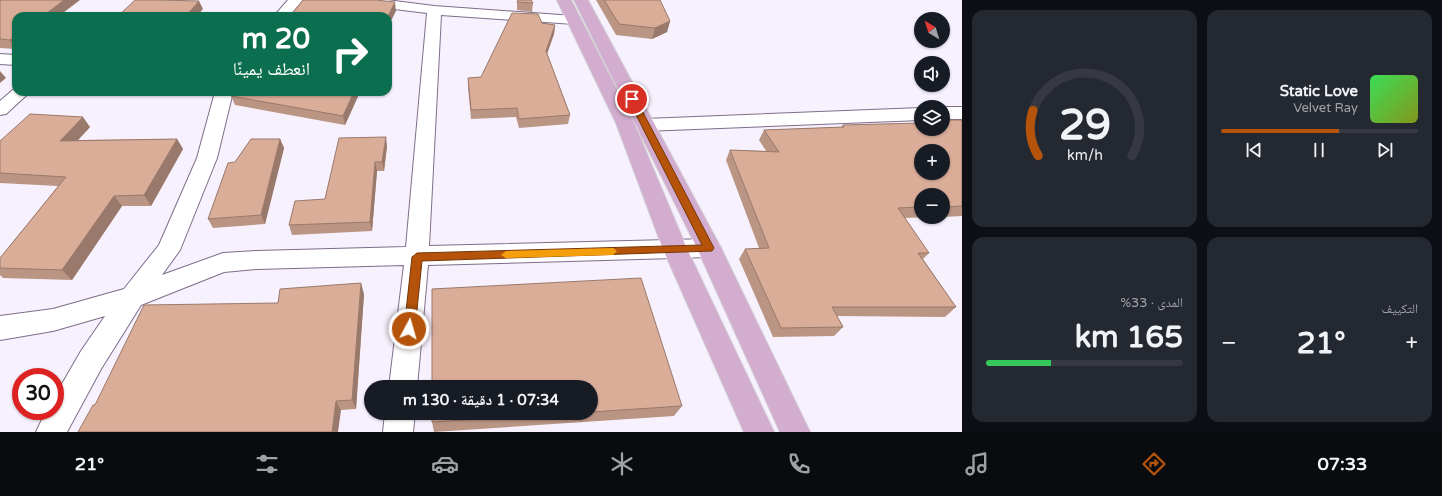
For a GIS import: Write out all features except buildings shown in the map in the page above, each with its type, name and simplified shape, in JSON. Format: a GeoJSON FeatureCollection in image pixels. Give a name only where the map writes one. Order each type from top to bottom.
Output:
{"type":"FeatureCollection","features":[{"type":"Feature","properties":{"kind":"main road"},"geometry":{"type":"LineString","coordinates":[[564,0],[625,123],[675,250],[759,432]]}},
{"type":"Feature","properties":{"kind":"main road"},"geometry":{"type":"LineString","coordinates":[[581,0],[709,248],[795,432]]}},
{"type":"Feature","properties":{"kind":"street"},"geometry":{"type":"LineString","coordinates":[[285,12],[296,0]]}},
{"type":"Feature","properties":{"kind":"street"},"geometry":{"type":"LineString","coordinates":[[353,0],[434,10],[574,20]]}},
{"type":"Feature","properties":{"kind":"street"},"geometry":{"type":"LineString","coordinates":[[404,380],[417,257],[434,10]]}},
{"type":"Feature","properties":{"kind":"street"},"geometry":{"type":"LineString","coordinates":[[0,59],[12,60]]}},
{"type":"Feature","properties":{"kind":"street"},"geometry":{"type":"LineString","coordinates":[[0,110],[16,96]]}},
{"type":"Feature","properties":{"kind":"street"},"geometry":{"type":"LineString","coordinates":[[51,432],[91,360],[132,297],[168,250],[207,158],[223,96]]}},
{"type":"Feature","properties":{"kind":"street"},"geometry":{"type":"LineString","coordinates":[[950,113],[962,113]]}},
{"type":"Feature","properties":{"kind":"street"},"geometry":{"type":"LineString","coordinates":[[645,125],[914,114]]}},
{"type":"Feature","properties":{"kind":"street"},"geometry":{"type":"LineString","coordinates":[[0,328],[53,320],[132,297],[224,263],[257,260],[417,257],[709,248]]}},
{"type":"Feature","properties":{"kind":"street"},"geometry":{"type":"LineString","coordinates":[[398,432],[399,420]]}},
{"type":"Feature","properties":{"kind":"slow traffic"},"geometry":{"type":"LineString","coordinates":[[506,255],[613,251]]}},
{"type":"Feature","properties":{"kind":"route"},"geometry":{"type":"LineString","coordinates":[[409,329],[417,257],[709,248],[632,99]]}}]}
